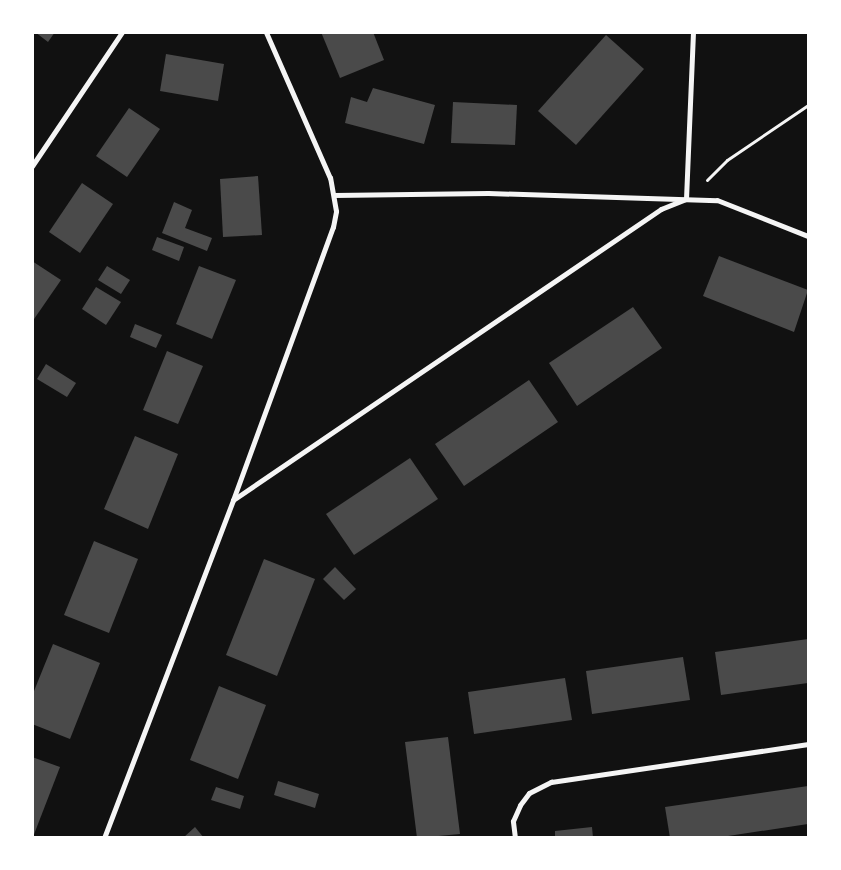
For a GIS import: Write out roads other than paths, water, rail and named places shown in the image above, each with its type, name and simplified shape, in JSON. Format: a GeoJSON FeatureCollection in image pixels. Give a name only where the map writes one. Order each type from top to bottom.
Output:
{"type":"FeatureCollection","features":[{"type":"Feature","properties":{"kind":"street"},"geometry":{"type":"LineString","coordinates":[[32,166],[122,32]]}},
{"type":"Feature","properties":{"kind":"street"},"geometry":{"type":"LineString","coordinates":[[104,838],[233,500],[333,227],[334,195],[324,162],[266,32]]}},
{"type":"Feature","properties":{"kind":"street"},"geometry":{"type":"LineString","coordinates":[[686,199],[693,32]]}},
{"type":"Feature","properties":{"kind":"street"},"geometry":{"type":"LineString","coordinates":[[334,195],[488,193],[686,199],[730,204],[808,236]]}},
{"type":"Feature","properties":{"kind":"street"},"geometry":{"type":"LineString","coordinates":[[233,500],[661,209],[686,199]]}},
{"type":"Feature","properties":{"kind":"street"},"geometry":{"type":"LineString","coordinates":[[515,838],[514,821],[520,805],[529,793],[551,782],[808,744]]}}]}
